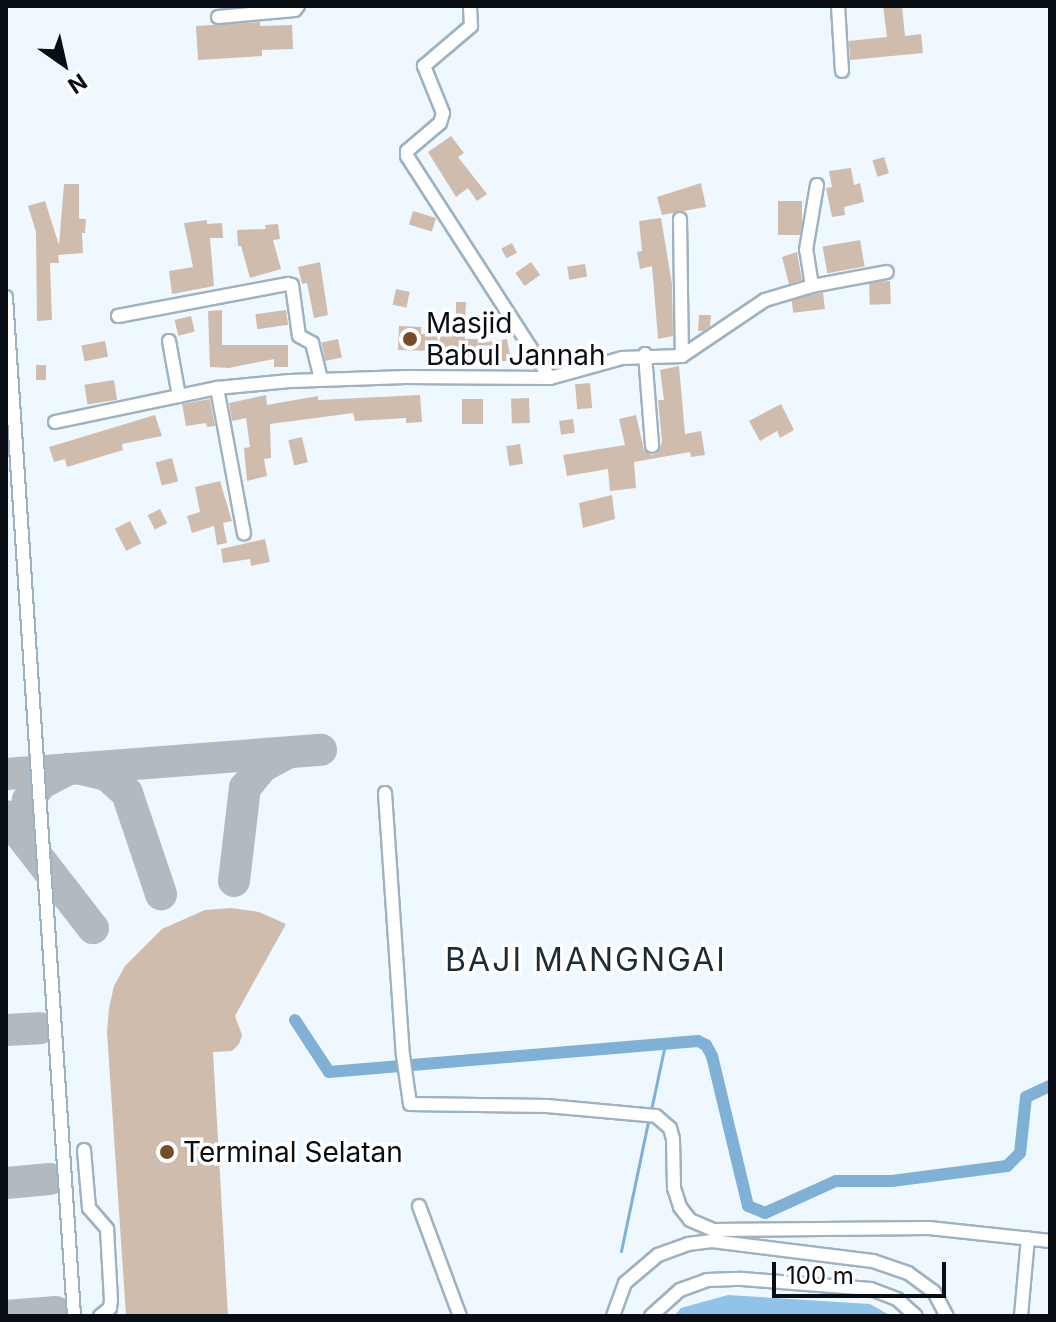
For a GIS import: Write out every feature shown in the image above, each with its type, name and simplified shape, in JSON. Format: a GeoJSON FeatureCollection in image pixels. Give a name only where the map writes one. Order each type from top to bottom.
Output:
{"type":"FeatureCollection","features":[{"type":"Feature","properties":{"kind":"street"},"geometry":{"type":"LineString","coordinates":[[218,17],[295,10],[298,6]]}},
{"type":"Feature","properties":{"kind":"street"},"geometry":{"type":"LineString","coordinates":[[470,6],[471,26],[424,66],[443,113],[436,129],[411,147],[407,156],[550,378]]}},
{"type":"Feature","properties":{"kind":"street"},"geometry":{"type":"LineString","coordinates":[[838,6],[842,71]]}},
{"type":"Feature","properties":{"kind":"street"},"geometry":{"type":"LineString","coordinates":[[812,286],[806,250],[817,185]]}},
{"type":"Feature","properties":{"kind":"street"},"geometry":{"type":"LineString","coordinates":[[680,219],[682,356]]}},
{"type":"Feature","properties":{"kind":"street"},"geometry":{"type":"LineString","coordinates":[[55,422],[217,388],[321,379],[550,378],[645,354],[682,356],[752,306],[812,286],[887,272]]}},
{"type":"Feature","properties":{"kind":"street"},"geometry":{"type":"LineString","coordinates":[[118,316],[292,285],[299,336],[312,343],[321,379]]}},
{"type":"Feature","properties":{"kind":"street"},"geometry":{"type":"LineString","coordinates":[[6,297],[74,1316]]}},
{"type":"Feature","properties":{"kind":"street"},"geometry":{"type":"LineString","coordinates":[[169,341],[179,396]]}},
{"type":"Feature","properties":{"kind":"street"},"geometry":{"type":"LineString","coordinates":[[645,354],[652,446]]}},
{"type":"Feature","properties":{"kind":"street"},"geometry":{"type":"LineString","coordinates":[[217,388],[244,534]]}},
{"type":"Feature","properties":{"kind":"street"},"geometry":{"type":"LineString","coordinates":[[385,793],[404,1061],[410,1104],[547,1106],[633,1111],[656,1116],[670,1128],[673,1139],[676,1199],[684,1213],[700,1226],[749,1231],[929,1228],[1050,1241]]}},
{"type":"Feature","properties":{"kind":"street"},"geometry":{"type":"LineString","coordinates":[[84,1150],[89,1208],[107,1229],[111,1300],[110,1308],[100,1316]]}},
{"type":"Feature","properties":{"kind":"street"},"geometry":{"type":"LineString","coordinates":[[419,1206],[460,1316]]}},
{"type":"Feature","properties":{"kind":"street"},"geometry":{"type":"LineString","coordinates":[[67,1208],[89,1208]]}},
{"type":"Feature","properties":{"kind":"street"},"geometry":{"type":"LineString","coordinates":[[1021,1316],[1028,1238]]}},
{"type":"Feature","properties":{"kind":"street"},"geometry":{"type":"LineString","coordinates":[[613,1316],[625,1283],[658,1255],[688,1244],[712,1241],[873,1261],[908,1273],[934,1292],[947,1316]]}},
{"type":"Feature","properties":{"kind":"street"},"geometry":{"type":"LineString","coordinates":[[651,1316],[680,1290],[707,1280],[742,1279],[871,1289],[897,1299],[916,1316]]}},
{"type":"Feature","properties":{"kind":"shaded area"},"geometry":{"type":"Polygon","coordinates":[[[728,1295],[870,1304],[891,1316],[674,1316],[681,1308],[728,1295]]]}},
{"type":"Feature","properties":{"kind":"building"},"geometry":{"type":"Polygon","coordinates":[[[883,6],[902,6],[905,36],[921,34],[923,53],[850,60],[849,41],[887,37],[883,6]]]}},
{"type":"Feature","properties":{"kind":"building"},"geometry":{"type":"Polygon","coordinates":[[[260,22],[260,26],[292,25],[293,49],[262,50],[262,56],[198,60],[196,26],[260,22]]]}},
{"type":"Feature","properties":{"kind":"building"},"geometry":{"type":"Polygon","coordinates":[[[451,136],[464,153],[458,157],[487,194],[477,201],[468,188],[456,197],[428,152],[451,136]]]}},
{"type":"Feature","properties":{"kind":"building"},"geometry":{"type":"Polygon","coordinates":[[[884,157],[889,173],[877,177],[873,161],[884,157]]]}},
{"type":"Feature","properties":{"kind":"building"},"geometry":{"type":"Polygon","coordinates":[[[851,168],[854,185],[860,183],[864,202],[844,207],[845,215],[832,217],[826,188],[832,187],[829,171],[851,168]]]}},
{"type":"Feature","properties":{"kind":"building"},"geometry":{"type":"Polygon","coordinates":[[[701,183],[706,207],[662,215],[657,197],[701,183]]]}},
{"type":"Feature","properties":{"kind":"building"},"geometry":{"type":"Polygon","coordinates":[[[64,184],[79,184],[79,219],[86,219],[85,233],[82,233],[83,253],[58,255],[59,263],[50,263],[52,320],[37,321],[36,232],[28,206],[45,201],[59,245],[64,184]]]}},
{"type":"Feature","properties":{"kind":"building"},"geometry":{"type":"Polygon","coordinates":[[[778,201],[802,201],[802,235],[778,235],[778,201]]]}},
{"type":"Feature","properties":{"kind":"building"},"geometry":{"type":"Polygon","coordinates":[[[413,211],[436,218],[432,231],[409,224],[413,211]]]}},
{"type":"Feature","properties":{"kind":"building"},"geometry":{"type":"Polygon","coordinates":[[[661,218],[672,284],[673,336],[658,339],[652,266],[640,269],[637,252],[642,251],[639,221],[661,218]]]}},
{"type":"Feature","properties":{"kind":"building"},"geometry":{"type":"Polygon","coordinates":[[[207,220],[207,224],[222,223],[223,238],[210,238],[214,286],[172,294],[169,271],[193,267],[184,223],[207,220]]]}},
{"type":"Feature","properties":{"kind":"building"},"geometry":{"type":"Polygon","coordinates":[[[278,224],[280,239],[273,240],[281,269],[250,278],[241,246],[238,246],[237,230],[266,229],[265,225],[278,224]]]}},
{"type":"Feature","properties":{"kind":"building"},"geometry":{"type":"Polygon","coordinates":[[[860,240],[865,267],[827,273],[823,247],[860,240]]]}},
{"type":"Feature","properties":{"kind":"building"},"geometry":{"type":"Polygon","coordinates":[[[512,243],[517,253],[506,258],[501,248],[512,243]]]}},
{"type":"Feature","properties":{"kind":"building"},"geometry":{"type":"Polygon","coordinates":[[[797,252],[802,280],[789,284],[782,257],[797,252]]]}},
{"type":"Feature","properties":{"kind":"building"},"geometry":{"type":"Polygon","coordinates":[[[320,262],[328,315],[314,318],[307,283],[302,284],[298,267],[320,262]]]}},
{"type":"Feature","properties":{"kind":"building"},"geometry":{"type":"Polygon","coordinates":[[[531,262],[540,275],[525,286],[515,273],[531,262]]]}},
{"type":"Feature","properties":{"kind":"building"},"geometry":{"type":"Polygon","coordinates":[[[585,264],[587,277],[569,280],[567,267],[585,264]]]}},
{"type":"Feature","properties":{"kind":"building"},"geometry":{"type":"Polygon","coordinates":[[[890,281],[891,304],[870,305],[869,282],[890,281]]]}},
{"type":"Feature","properties":{"kind":"building"},"geometry":{"type":"Polygon","coordinates":[[[396,289],[410,292],[406,308],[393,305],[396,289]]]}},
{"type":"Feature","properties":{"kind":"building"},"geometry":{"type":"Polygon","coordinates":[[[823,293],[825,309],[793,313],[791,297],[823,293]]]}},
{"type":"Feature","properties":{"kind":"building"},"geometry":{"type":"Polygon","coordinates":[[[456,302],[466,302],[465,320],[456,318],[456,302]]]}},
{"type":"Feature","properties":{"kind":"building"},"geometry":{"type":"Polygon","coordinates":[[[222,310],[222,345],[288,345],[288,367],[274,367],[274,359],[229,368],[210,367],[208,311],[222,310]]]}},
{"type":"Feature","properties":{"kind":"building"},"geometry":{"type":"Polygon","coordinates":[[[286,310],[288,325],[257,329],[255,314],[286,310]]]}},
{"type":"Feature","properties":{"kind":"building"},"geometry":{"type":"Polygon","coordinates":[[[699,315],[711,315],[710,326],[703,331],[698,331],[699,315]]]}},
{"type":"Feature","properties":{"kind":"building"},"geometry":{"type":"Polygon","coordinates":[[[191,316],[195,332],[178,336],[175,320],[191,316]]]}},
{"type":"Feature","properties":{"kind":"building"},"geometry":{"type":"Polygon","coordinates":[[[399,326],[421,327],[421,334],[440,335],[440,328],[465,328],[465,339],[481,339],[481,343],[507,339],[511,360],[498,362],[497,357],[436,356],[436,351],[398,350],[399,326]]]}},
{"type":"Feature","properties":{"kind":"building"},"geometry":{"type":"Polygon","coordinates":[[[338,339],[342,358],[325,361],[321,343],[338,339]]]}},
{"type":"Feature","properties":{"kind":"building"},"geometry":{"type":"Polygon","coordinates":[[[105,341],[108,357],[84,361],[81,346],[105,341]]]}},
{"type":"Feature","properties":{"kind":"building"},"geometry":{"type":"Polygon","coordinates":[[[36,365],[46,365],[46,380],[36,380],[36,365]]]}},
{"type":"Feature","properties":{"kind":"building"},"geometry":{"type":"Polygon","coordinates":[[[679,366],[685,434],[701,431],[705,455],[691,457],[690,452],[634,462],[636,488],[610,491],[608,469],[567,476],[563,455],[625,445],[619,419],[636,415],[644,450],[652,455],[658,453],[662,441],[658,400],[664,400],[660,370],[679,366]]]}},
{"type":"Feature","properties":{"kind":"building"},"geometry":{"type":"Polygon","coordinates":[[[114,380],[117,400],[87,404],[84,385],[114,380]]]}},
{"type":"Feature","properties":{"kind":"building"},"geometry":{"type":"Polygon","coordinates":[[[590,383],[592,408],[577,409],[575,384],[590,383]]]}},
{"type":"Feature","properties":{"kind":"building"},"geometry":{"type":"Polygon","coordinates":[[[266,395],[267,405],[318,396],[318,400],[420,395],[422,422],[406,423],[406,418],[355,421],[353,413],[270,424],[271,458],[264,459],[267,476],[247,481],[244,448],[250,447],[246,418],[232,421],[229,403],[266,395]]]}},
{"type":"Feature","properties":{"kind":"building"},"geometry":{"type":"Polygon","coordinates":[[[529,398],[530,423],[512,424],[511,399],[529,398]]]}},
{"type":"Feature","properties":{"kind":"building"},"geometry":{"type":"Polygon","coordinates":[[[210,399],[215,426],[207,427],[206,423],[186,426],[182,404],[210,399]]]}},
{"type":"Feature","properties":{"kind":"building"},"geometry":{"type":"Polygon","coordinates":[[[462,399],[483,399],[483,424],[462,424],[462,399]]]}},
{"type":"Feature","properties":{"kind":"building"},"geometry":{"type":"Polygon","coordinates":[[[781,404],[794,430],[780,438],[777,431],[760,441],[749,421],[781,404]]]}},
{"type":"Feature","properties":{"kind":"building"},"geometry":{"type":"Polygon","coordinates":[[[155,415],[162,436],[122,444],[123,450],[67,467],[65,459],[54,462],[49,447],[155,415]]]}},
{"type":"Feature","properties":{"kind":"building"},"geometry":{"type":"Polygon","coordinates":[[[573,419],[575,433],[561,435],[559,421],[573,419]]]}},
{"type":"Feature","properties":{"kind":"building"},"geometry":{"type":"Polygon","coordinates":[[[302,437],[308,462],[294,465],[288,440],[302,437]]]}},
{"type":"Feature","properties":{"kind":"building"},"geometry":{"type":"Polygon","coordinates":[[[520,444],[523,464],[509,466],[506,446],[520,444]]]}},
{"type":"Feature","properties":{"kind":"building"},"geometry":{"type":"Polygon","coordinates":[[[172,458],[178,481],[162,486],[156,462],[172,458]]]}},
{"type":"Feature","properties":{"kind":"building"},"geometry":{"type":"Polygon","coordinates":[[[220,481],[232,521],[223,523],[227,543],[217,545],[214,526],[192,533],[187,516],[200,512],[195,487],[220,481]]]}},
{"type":"Feature","properties":{"kind":"building"},"geometry":{"type":"Polygon","coordinates":[[[612,495],[615,519],[583,528],[579,503],[612,495]]]}},
{"type":"Feature","properties":{"kind":"building"},"geometry":{"type":"Polygon","coordinates":[[[160,509],[167,523],[155,530],[148,515],[160,509]]]}},
{"type":"Feature","properties":{"kind":"building"},"geometry":{"type":"Polygon","coordinates":[[[130,521],[141,543],[126,551],[115,529],[130,521]]]}},
{"type":"Feature","properties":{"kind":"building"},"geometry":{"type":"Polygon","coordinates":[[[265,539],[270,562],[251,566],[250,559],[223,563],[221,549],[265,539]]]}},
{"type":"Feature","properties":{"kind":"building","name":"Terminal Selatan"},"geometry":{"type":"Polygon","coordinates":[[[231,908],[259,912],[286,924],[235,1016],[242,1035],[239,1044],[232,1051],[213,1052],[228,1316],[126,1316],[107,1032],[114,986],[125,966],[162,929],[205,910],[231,908]]]}},
{"type":"Feature","properties":{"kind":"waterway"},"geometry":{"type":"LineString","coordinates":[[295,1020],[329,1072],[698,1041],[706,1045],[712,1056],[748,1206],[765,1213],[836,1181],[892,1181],[1007,1166],[1020,1153],[1026,1097],[1050,1086]]}},
{"type":"Feature","properties":{"kind":"waterway"},"geometry":{"type":"LineString","coordinates":[[651,1110],[665,1044]]}},
{"type":"Feature","properties":{"kind":"waterway"},"geometry":{"type":"LineString","coordinates":[[621,1251],[649,1117]]}},
{"type":"Feature","properties":{"kind":"taxiway"},"geometry":{"type":"LineString","coordinates":[[6,774],[321,750]]}},
{"type":"Feature","properties":{"kind":"taxiway"},"geometry":{"type":"LineString","coordinates":[[234,881],[245,788],[263,766],[286,754]]}},
{"type":"Feature","properties":{"kind":"taxiway"},"geometry":{"type":"LineString","coordinates":[[27,840],[24,817],[28,800],[42,783],[68,769]]}},
{"type":"Feature","properties":{"kind":"taxiway"},"geometry":{"type":"LineString","coordinates":[[85,770],[107,775],[127,793],[161,894]]}},
{"type":"Feature","properties":{"kind":"taxiway"},"geometry":{"type":"LineString","coordinates":[[6,816],[93,928]]}},
{"type":"Feature","properties":{"kind":"taxiway"},"geometry":{"type":"LineString","coordinates":[[6,1030],[40,1028]]}},
{"type":"Feature","properties":{"kind":"taxiway"},"geometry":{"type":"LineString","coordinates":[[6,1183],[50,1179]]}},
{"type":"Feature","properties":{"kind":"taxiway"},"geometry":{"type":"LineString","coordinates":[[6,1316],[56,1312]]}},
{"type":"Feature","properties":{"kind":"place","name":"Masjid Babul Jannah"},"geometry":{"type":"Point","coordinates":[410,339]}},
{"type":"Feature","properties":{"kind":"place","name":"Terminal Selatan"},"geometry":{"type":"Point","coordinates":[167,1152]}},
{"type":"Feature","properties":{"kind":"district","name":"BAJI MANGNGAI"},"geometry":{"type":"Point","coordinates":[586,960]}}]}
